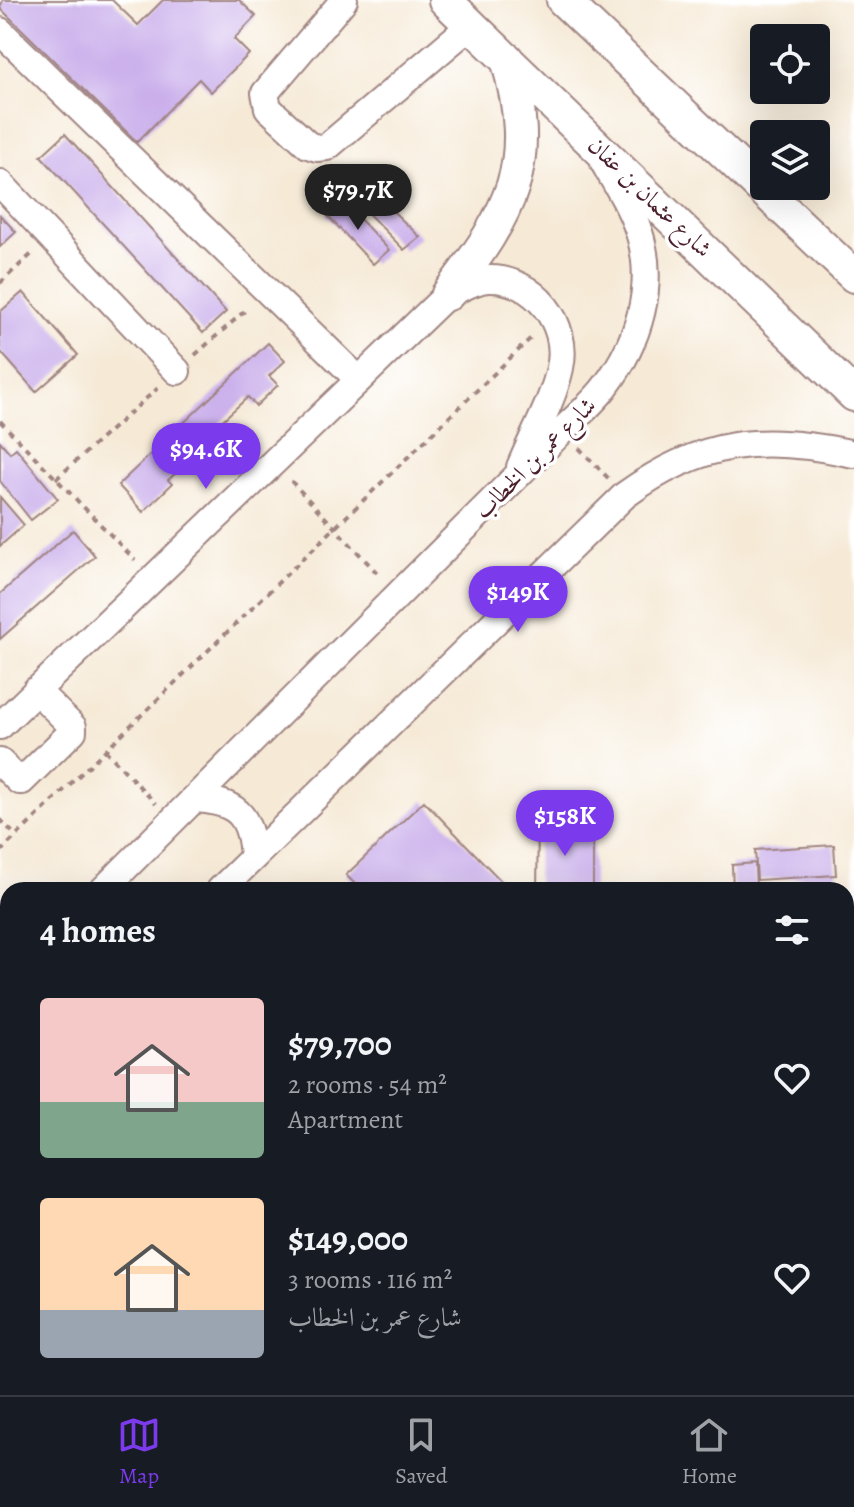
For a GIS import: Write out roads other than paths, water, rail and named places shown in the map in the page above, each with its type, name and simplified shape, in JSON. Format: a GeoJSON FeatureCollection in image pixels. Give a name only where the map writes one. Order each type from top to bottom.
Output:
{"type":"FeatureCollection","features":[{"type":"Feature","properties":{"kind":"main road","name":"شارع عثمان بن عفان"},"geometry":{"type":"LineString","coordinates":[[445,0],[854,395]]}},
{"type":"Feature","properties":{"kind":"main road"},"geometry":{"type":"LineString","coordinates":[[563,0],[854,276]]}},
{"type":"Feature","properties":{"kind":"main road"},"geometry":{"type":"LineString","coordinates":[[448,294],[495,231],[510,199],[519,164],[521,129],[517,93],[507,59]]}},
{"type":"Feature","properties":{"kind":"street"},"geometry":{"type":"LineString","coordinates":[[344,0],[265,93],[268,108],[308,145],[317,148],[327,147],[471,25]]}},
{"type":"Feature","properties":{"kind":"street"},"geometry":{"type":"LineString","coordinates":[[0,31],[359,380]]}},
{"type":"Feature","properties":{"kind":"street","name":"شارع عمر بن الخطاب"},"geometry":{"type":"LineString","coordinates":[[111,882],[603,390],[622,363],[637,333],[644,300],[645,266],[639,232],[626,200],[590,139]]}},
{"type":"Feature","properties":{"kind":"street"},"geometry":{"type":"LineString","coordinates":[[0,183],[177,371]]}},
{"type":"Feature","properties":{"kind":"street"},"geometry":{"type":"LineString","coordinates":[[0,726],[448,294],[485,278],[505,280],[525,288],[541,300],[560,333],[560,368],[516,477]]}},
{"type":"Feature","properties":{"kind":"street"},"geometry":{"type":"LineString","coordinates":[[228,882],[625,495],[656,473],[697,454],[740,444],[785,442],[854,454]]}},
{"type":"Feature","properties":{"kind":"street"},"geometry":{"type":"LineString","coordinates":[[0,762],[22,781],[73,731],[73,727],[36,690]]}},
{"type":"Feature","properties":{"kind":"street"},"geometry":{"type":"LineString","coordinates":[[193,799],[214,800],[234,807],[246,821],[252,839],[253,858]]}}]}
